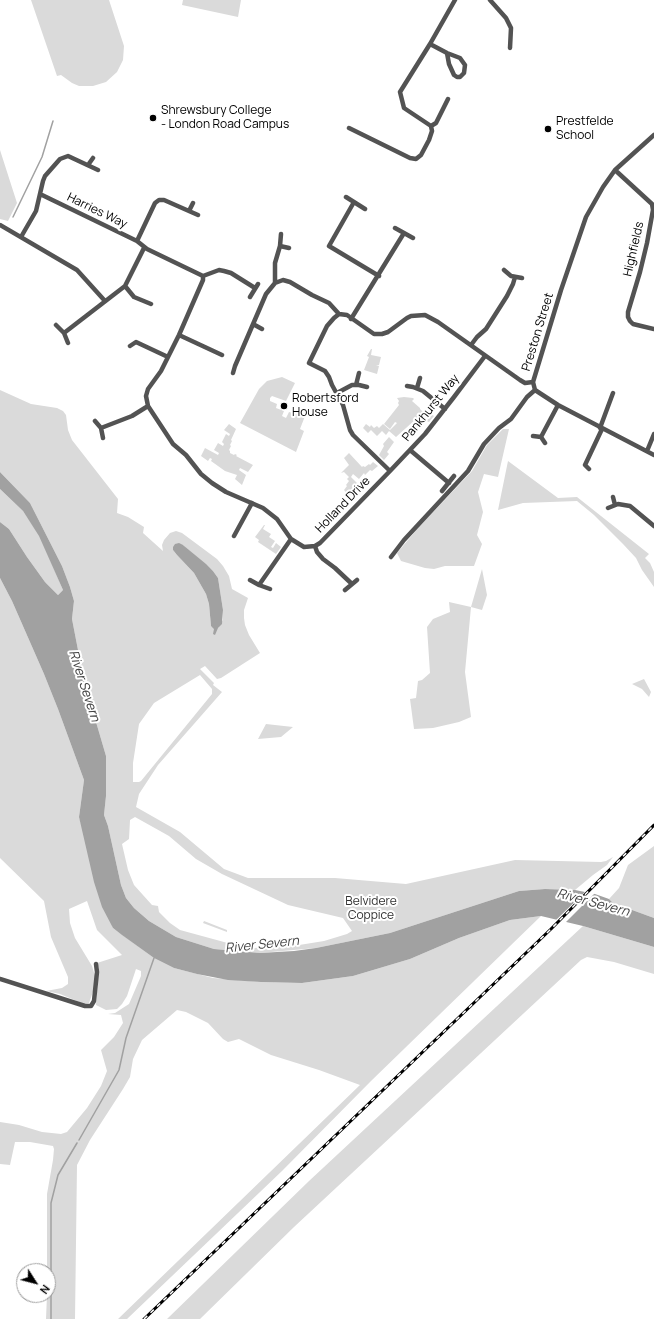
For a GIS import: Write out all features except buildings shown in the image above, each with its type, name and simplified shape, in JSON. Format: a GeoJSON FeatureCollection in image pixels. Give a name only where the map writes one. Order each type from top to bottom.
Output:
{"type":"FeatureCollection","features":[{"type":"Feature","properties":{"kind":"street"},"geometry":{"type":"LineString","coordinates":[[349,128],[410,158],[416,159],[421,155],[429,140],[432,131],[431,126],[404,108],[400,92],[455,0]]}},
{"type":"Feature","properties":{"kind":"street"},"geometry":{"type":"LineString","coordinates":[[490,0],[506,18],[511,28],[510,48]]}},
{"type":"Feature","properties":{"kind":"street"},"geometry":{"type":"LineString","coordinates":[[430,44],[460,58],[465,65],[464,73],[460,77],[454,75],[449,64],[447,53]]}},
{"type":"Feature","properties":{"kind":"street"},"geometry":{"type":"LineString","coordinates":[[431,126],[436,123],[448,99]]}},
{"type":"Feature","properties":{"kind":"street","name":"Preston Street"},"geometry":{"type":"LineString","coordinates":[[391,556],[468,471],[484,444],[499,428],[511,419],[527,397],[535,390],[533,382],[561,290],[586,217],[602,187],[615,170],[654,135]]}},
{"type":"Feature","properties":{"kind":"street"},"geometry":{"type":"LineString","coordinates":[[21,237],[36,211],[45,176],[60,159],[68,156],[98,170]]}},
{"type":"Feature","properties":{"kind":"street"},"geometry":{"type":"LineString","coordinates":[[88,165],[93,158]]}},
{"type":"Feature","properties":{"kind":"street","name":"Highfields"},"geometry":{"type":"LineString","coordinates":[[615,170],[652,204],[653,210],[647,243],[628,312],[630,321],[633,324],[654,329]]}},
{"type":"Feature","properties":{"kind":"street","name":"Harries Way"},"geometry":{"type":"LineString","coordinates":[[40,194],[137,241],[144,248]]}},
{"type":"Feature","properties":{"kind":"street"},"geometry":{"type":"LineString","coordinates":[[346,197],[365,209]]}},
{"type":"Feature","properties":{"kind":"street"},"geometry":{"type":"LineString","coordinates":[[137,241],[155,203],[159,200],[164,200],[198,215]]}},
{"type":"Feature","properties":{"kind":"street"},"geometry":{"type":"LineString","coordinates":[[354,202],[329,246],[379,276]]}},
{"type":"Feature","properties":{"kind":"street"},"geometry":{"type":"LineString","coordinates":[[189,211],[193,203]]}},
{"type":"Feature","properties":{"kind":"street"},"geometry":{"type":"LineString","coordinates":[[0,225],[77,270],[105,301]]}},
{"type":"Feature","properties":{"kind":"street"},"geometry":{"type":"LineString","coordinates":[[395,228],[413,238]]}},
{"type":"Feature","properties":{"kind":"street"},"geometry":{"type":"LineString","coordinates":[[352,319],[404,233]]}},
{"type":"Feature","properties":{"kind":"street"},"geometry":{"type":"LineString","coordinates":[[275,283],[275,264],[280,246],[281,234]]}},
{"type":"Feature","properties":{"kind":"street"},"geometry":{"type":"LineString","coordinates":[[280,246],[289,248]]}},
{"type":"Feature","properties":{"kind":"street"},"geometry":{"type":"LineString","coordinates":[[64,333],[125,286],[144,248],[203,276],[219,270],[231,274],[256,286],[250,297]]}},
{"type":"Feature","properties":{"kind":"street"},"geometry":{"type":"LineString","coordinates":[[504,270],[515,277],[522,278]]}},
{"type":"Feature","properties":{"kind":"street"},"geometry":{"type":"LineString","coordinates":[[203,276],[203,280],[179,335],[161,371],[148,389],[146,396],[148,406],[173,444],[186,455],[201,474],[226,492],[264,508],[277,519],[291,539],[259,585]]}},
{"type":"Feature","properties":{"kind":"street"},"geometry":{"type":"LineString","coordinates":[[471,345],[477,336],[486,329],[507,296],[515,277]]}},
{"type":"Feature","properties":{"kind":"street"},"geometry":{"type":"LineString","coordinates":[[233,373],[266,294],[275,283],[283,280],[290,282],[329,303],[339,314],[347,315],[374,334],[388,332],[401,321],[411,316],[425,316],[436,320],[520,380],[525,383],[533,382]]}},
{"type":"Feature","properties":{"kind":"street"},"geometry":{"type":"LineString","coordinates":[[125,286],[134,297],[151,304]]}},
{"type":"Feature","properties":{"kind":"street"},"geometry":{"type":"LineString","coordinates":[[339,314],[327,326],[309,363],[327,374],[346,412],[350,430],[353,435],[390,471]]}},
{"type":"Feature","properties":{"kind":"street"},"geometry":{"type":"LineString","coordinates":[[253,324],[262,329]]}},
{"type":"Feature","properties":{"kind":"street"},"geometry":{"type":"LineString","coordinates":[[56,325],[64,333],[68,343]]}},
{"type":"Feature","properties":{"kind":"street"},"geometry":{"type":"LineString","coordinates":[[179,335],[222,355]]}},
{"type":"Feature","properties":{"kind":"street"},"geometry":{"type":"LineString","coordinates":[[130,346],[136,342],[168,357]]}},
{"type":"Feature","properties":{"kind":"street","name":"Pankhurst Way"},"geometry":{"type":"LineString","coordinates":[[390,471],[445,409],[485,356]]}},
{"type":"Feature","properties":{"kind":"street"},"geometry":{"type":"LineString","coordinates":[[356,385],[359,373]]}},
{"type":"Feature","properties":{"kind":"street"},"geometry":{"type":"LineString","coordinates":[[417,388],[420,378]]}},
{"type":"Feature","properties":{"kind":"street"},"geometry":{"type":"LineString","coordinates":[[337,393],[352,385],[367,388]]}},
{"type":"Feature","properties":{"kind":"street"},"geometry":{"type":"LineString","coordinates":[[406,386],[423,391],[445,409]]}},
{"type":"Feature","properties":{"kind":"street"},"geometry":{"type":"LineString","coordinates":[[535,390],[558,405],[654,455]]}},
{"type":"Feature","properties":{"kind":"street"},"geometry":{"type":"LineString","coordinates":[[589,469],[582,465],[601,428],[614,393]]}},
{"type":"Feature","properties":{"kind":"street"},"geometry":{"type":"LineString","coordinates":[[605,397],[611,400]]}},
{"type":"Feature","properties":{"kind":"street"},"geometry":{"type":"LineString","coordinates":[[540,437],[558,405]]}},
{"type":"Feature","properties":{"kind":"street"},"geometry":{"type":"LineString","coordinates":[[101,428],[132,416],[148,406]]}},
{"type":"Feature","properties":{"kind":"street"},"geometry":{"type":"LineString","coordinates":[[95,421],[101,428],[102,438]]}},
{"type":"Feature","properties":{"kind":"street"},"geometry":{"type":"LineString","coordinates":[[647,452],[654,434]]}},
{"type":"Feature","properties":{"kind":"street"},"geometry":{"type":"LineString","coordinates":[[533,436],[540,437],[545,443]]}},
{"type":"Feature","properties":{"kind":"street"},"geometry":{"type":"LineString","coordinates":[[410,450],[449,483]]}},
{"type":"Feature","properties":{"kind":"street","name":"Holland Drive"},"geometry":{"type":"LineString","coordinates":[[291,539],[304,547],[315,546],[320,543],[390,471]]}},
{"type":"Feature","properties":{"kind":"street"},"geometry":{"type":"LineString","coordinates":[[442,491],[454,476]]}},
{"type":"Feature","properties":{"kind":"street"},"geometry":{"type":"LineString","coordinates":[[613,497],[615,505]]}},
{"type":"Feature","properties":{"kind":"street"},"geometry":{"type":"LineString","coordinates":[[234,536],[252,503]]}},
{"type":"Feature","properties":{"kind":"street"},"geometry":{"type":"LineString","coordinates":[[608,508],[615,505],[630,506],[654,526]]}},
{"type":"Feature","properties":{"kind":"street"},"geometry":{"type":"LineString","coordinates":[[315,546],[317,552],[323,560],[335,568],[352,584]]}},
{"type":"Feature","properties":{"kind":"street"},"geometry":{"type":"LineString","coordinates":[[250,580],[270,589]]}},
{"type":"Feature","properties":{"kind":"street"},"geometry":{"type":"LineString","coordinates":[[345,590],[357,580]]}},
{"type":"Feature","properties":{"kind":"street"},"geometry":{"type":"LineString","coordinates":[[0,979],[85,1006],[91,1006],[95,997],[97,972],[96,964]]}},
{"type":"Feature","properties":{"kind":"green space"},"geometry":{"type":"Polygon","coordinates":[[[31,0],[109,0],[124,46],[123,60],[117,72],[106,82],[93,86],[79,86],[61,75],[57,76],[31,0]]]}},
{"type":"Feature","properties":{"kind":"green space"},"geometry":{"type":"Polygon","coordinates":[[[183,0],[241,0],[238,17],[182,5],[183,0]]]}},
{"type":"Feature","properties":{"kind":"green space"},"geometry":{"type":"Polygon","coordinates":[[[0,150],[17,203],[8,221],[0,219],[0,150]]]}},
{"type":"Feature","properties":{"kind":"green space"},"geometry":{"type":"Polygon","coordinates":[[[371,349],[371,355],[381,357],[379,365],[376,365],[379,366],[377,374],[364,370],[369,357],[367,356],[371,349]]]}},
{"type":"Feature","properties":{"kind":"green space"},"geometry":{"type":"Polygon","coordinates":[[[282,377],[295,383],[286,401],[272,396],[270,401],[277,404],[276,408],[284,411],[282,416],[286,418],[289,412],[305,416],[300,429],[304,431],[296,452],[240,423],[259,389],[267,381],[282,377]]]}},
{"type":"Feature","properties":{"kind":"green space","name":"Belvidere Coppice"},"geometry":{"type":"Polygon","coordinates":[[[0,390],[31,404],[57,408],[63,411],[66,415],[68,430],[72,440],[118,499],[117,513],[128,517],[144,527],[143,533],[163,551],[162,545],[170,533],[176,531],[182,533],[217,559],[229,576],[232,589],[248,598],[244,610],[245,625],[260,653],[221,678],[217,679],[205,666],[200,669],[214,683],[213,685],[222,692],[158,765],[139,794],[136,807],[180,832],[224,869],[248,878],[335,878],[406,884],[515,860],[601,862],[613,857],[607,865],[575,890],[545,889],[519,891],[390,933],[316,948],[260,953],[214,949],[176,937],[149,921],[134,908],[126,898],[121,885],[108,826],[104,815],[106,796],[106,756],[84,681],[72,619],[74,601],[70,587],[62,566],[30,503],[0,472],[0,390]],[[183,545],[173,547],[173,550],[194,573],[206,594],[209,604],[211,626],[218,628],[223,620],[223,610],[218,578],[213,571],[183,545]],[[200,675],[154,703],[139,724],[133,763],[133,782],[141,781],[212,694],[212,689],[200,675]],[[135,817],[130,820],[129,839],[122,844],[128,870],[134,885],[152,905],[158,906],[159,912],[170,923],[180,930],[235,945],[253,948],[293,946],[324,941],[352,931],[343,918],[288,905],[222,874],[196,859],[169,836],[135,817]]]}},
{"type":"Feature","properties":{"kind":"green space"},"geometry":{"type":"Polygon","coordinates":[[[397,398],[413,398],[414,399],[412,401],[424,413],[427,411],[434,416],[429,422],[423,421],[420,418],[418,420],[416,419],[396,437],[389,431],[386,435],[382,431],[377,436],[371,430],[368,433],[363,428],[366,424],[370,427],[371,425],[374,428],[377,426],[379,428],[383,424],[390,430],[397,423],[395,422],[390,429],[384,424],[399,405],[397,398]]]}},
{"type":"Feature","properties":{"kind":"green space"},"geometry":{"type":"Polygon","coordinates":[[[229,424],[236,429],[231,440],[229,450],[230,453],[237,455],[236,456],[253,465],[248,472],[240,468],[239,470],[246,475],[242,485],[235,479],[237,475],[225,471],[211,461],[212,459],[210,458],[208,461],[201,456],[205,448],[218,455],[219,453],[214,450],[218,443],[223,446],[224,444],[222,442],[226,434],[229,436],[230,434],[224,430],[229,424]]]}},
{"type":"Feature","properties":{"kind":"green space"},"geometry":{"type":"Polygon","coordinates":[[[503,429],[509,429],[498,477],[484,474],[478,492],[483,512],[477,535],[482,544],[474,566],[445,566],[434,569],[401,561],[397,553],[419,527],[472,471],[487,445],[503,429]]]}},
{"type":"Feature","properties":{"kind":"green space"},"geometry":{"type":"Polygon","coordinates":[[[389,437],[394,442],[387,452],[389,454],[384,460],[379,455],[384,446],[383,444],[389,437]]]}},
{"type":"Feature","properties":{"kind":"green space"},"geometry":{"type":"Polygon","coordinates":[[[349,453],[362,467],[369,464],[370,465],[373,462],[378,466],[372,471],[370,470],[365,475],[364,473],[359,479],[353,474],[351,477],[357,483],[352,488],[354,490],[349,496],[344,490],[349,481],[347,479],[349,477],[344,472],[341,473],[349,465],[344,458],[349,453]]]}},
{"type":"Feature","properties":{"kind":"green space"},"geometry":{"type":"Polygon","coordinates":[[[508,461],[558,498],[577,497],[649,554],[645,558],[650,563],[654,572],[654,587],[642,570],[636,558],[594,515],[577,501],[523,503],[498,510],[508,461]]]}},
{"type":"Feature","properties":{"kind":"green space"},"geometry":{"type":"Polygon","coordinates":[[[0,489],[23,511],[40,536],[63,590],[58,595],[45,582],[9,529],[0,522],[0,489]]]}},
{"type":"Feature","properties":{"kind":"green space"},"geometry":{"type":"Polygon","coordinates":[[[264,525],[263,529],[271,534],[269,537],[275,541],[271,547],[273,548],[276,543],[281,547],[276,554],[258,542],[259,540],[255,537],[264,525]]]}},
{"type":"Feature","properties":{"kind":"green space"},"geometry":{"type":"Polygon","coordinates":[[[482,569],[487,595],[482,610],[471,607],[482,569]]]}},
{"type":"Feature","properties":{"kind":"green space"},"geometry":{"type":"Polygon","coordinates":[[[0,578],[12,601],[44,674],[84,780],[79,817],[113,928],[154,958],[174,968],[213,978],[261,982],[302,983],[353,976],[410,959],[459,938],[510,920],[541,916],[371,1081],[282,1171],[127,1319],[118,1319],[360,1085],[271,1055],[239,1039],[228,1042],[223,1039],[208,1023],[186,1012],[177,1010],[142,1040],[133,1059],[130,1077],[90,1140],[77,1165],[75,1319],[46,1319],[47,1303],[56,1303],[56,1263],[47,1263],[47,1194],[54,1149],[53,1146],[30,1142],[15,1142],[10,1165],[0,1164],[0,1122],[19,1125],[42,1132],[61,1134],[67,1132],[87,1108],[101,1086],[107,1071],[101,1050],[114,1037],[123,1023],[121,1015],[108,1014],[115,1013],[129,1004],[141,976],[141,971],[136,969],[127,996],[117,1009],[106,1010],[96,1005],[99,968],[97,963],[122,955],[97,930],[87,901],[69,909],[70,923],[75,938],[92,966],[95,976],[94,989],[89,1003],[84,1004],[60,994],[46,991],[62,988],[68,984],[68,977],[51,937],[44,901],[0,858],[0,578]]]}},
{"type":"Feature","properties":{"kind":"green space"},"geometry":{"type":"Polygon","coordinates":[[[449,602],[471,607],[465,672],[471,717],[459,722],[433,728],[414,729],[410,699],[416,698],[418,681],[422,680],[430,673],[427,627],[433,619],[450,612],[449,602]]]}},
{"type":"Feature","properties":{"kind":"green space"},"geometry":{"type":"Polygon","coordinates":[[[644,679],[651,692],[649,697],[642,689],[632,684],[644,679]]]}},
{"type":"Feature","properties":{"kind":"green space"},"geometry":{"type":"Polygon","coordinates":[[[266,724],[293,727],[281,737],[258,739],[266,724]]]}},
{"type":"Feature","properties":{"kind":"green space"},"geometry":{"type":"Polygon","coordinates":[[[654,846],[654,918],[613,903],[609,899],[619,888],[628,865],[654,846]]]}},
{"type":"Feature","properties":{"kind":"green space"},"geometry":{"type":"Polygon","coordinates":[[[204,921],[227,930],[227,932],[203,923],[204,921]]]}},
{"type":"Feature","properties":{"kind":"green space"},"geometry":{"type":"Polygon","coordinates":[[[583,926],[654,947],[654,974],[614,962],[587,957],[581,960],[294,1227],[200,1319],[167,1319],[309,1181],[583,926]]]}},
{"type":"Feature","properties":{"kind":"water","name":"River Severn"},"geometry":{"type":"Polygon","coordinates":[[[0,472],[30,503],[62,566],[70,587],[74,601],[72,619],[84,681],[106,756],[106,796],[104,815],[108,826],[121,885],[126,898],[134,908],[149,921],[176,937],[214,949],[260,953],[294,951],[390,933],[519,891],[545,889],[575,890],[595,894],[609,899],[613,903],[654,918],[654,947],[583,926],[541,916],[510,920],[459,938],[410,959],[353,976],[302,983],[228,980],[174,968],[154,958],[122,935],[113,928],[102,907],[94,882],[79,817],[84,780],[44,674],[12,601],[0,578],[0,522],[9,529],[45,582],[58,595],[63,590],[39,536],[23,511],[0,489],[0,472]]]}},
{"type":"Feature","properties":{"kind":"water"},"geometry":{"type":"Polygon","coordinates":[[[179,543],[206,564],[218,578],[223,610],[222,624],[218,628],[215,635],[213,634],[214,629],[211,626],[209,604],[206,594],[194,573],[173,550],[175,544],[179,543]]]}},
{"type":"Feature","properties":{"kind":"pier"},"geometry":{"type":"Polygon","coordinates":[[[587,890],[596,892],[564,924],[555,921],[587,890]]]}},
{"type":"Feature","properties":{"kind":"waterway"},"geometry":{"type":"LineString","coordinates":[[13,217],[42,157],[53,121]]}},
{"type":"Feature","properties":{"kind":"waterway"},"geometry":{"type":"LineString","coordinates":[[79,1140],[119,1070],[126,1038],[154,958]]}},
{"type":"Feature","properties":{"kind":"waterway"},"geometry":{"type":"LineString","coordinates":[[51,1319],[51,1203],[58,1175],[77,1143]]}},
{"type":"Feature","properties":{"kind":"railway"},"geometry":{"type":"LineString","coordinates":[[144,1319],[551,929],[654,825]]}},
{"type":"Feature","properties":{"kind":"place","name":"Shrewsbury College - London Road Campus"},"geometry":{"type":"Point","coordinates":[153,118]}},
{"type":"Feature","properties":{"kind":"place","name":"Prestfelde School"},"geometry":{"type":"Point","coordinates":[548,129]}},
{"type":"Feature","properties":{"kind":"place","name":"Robertsford House"},"geometry":{"type":"Point","coordinates":[284,406]}}]}
